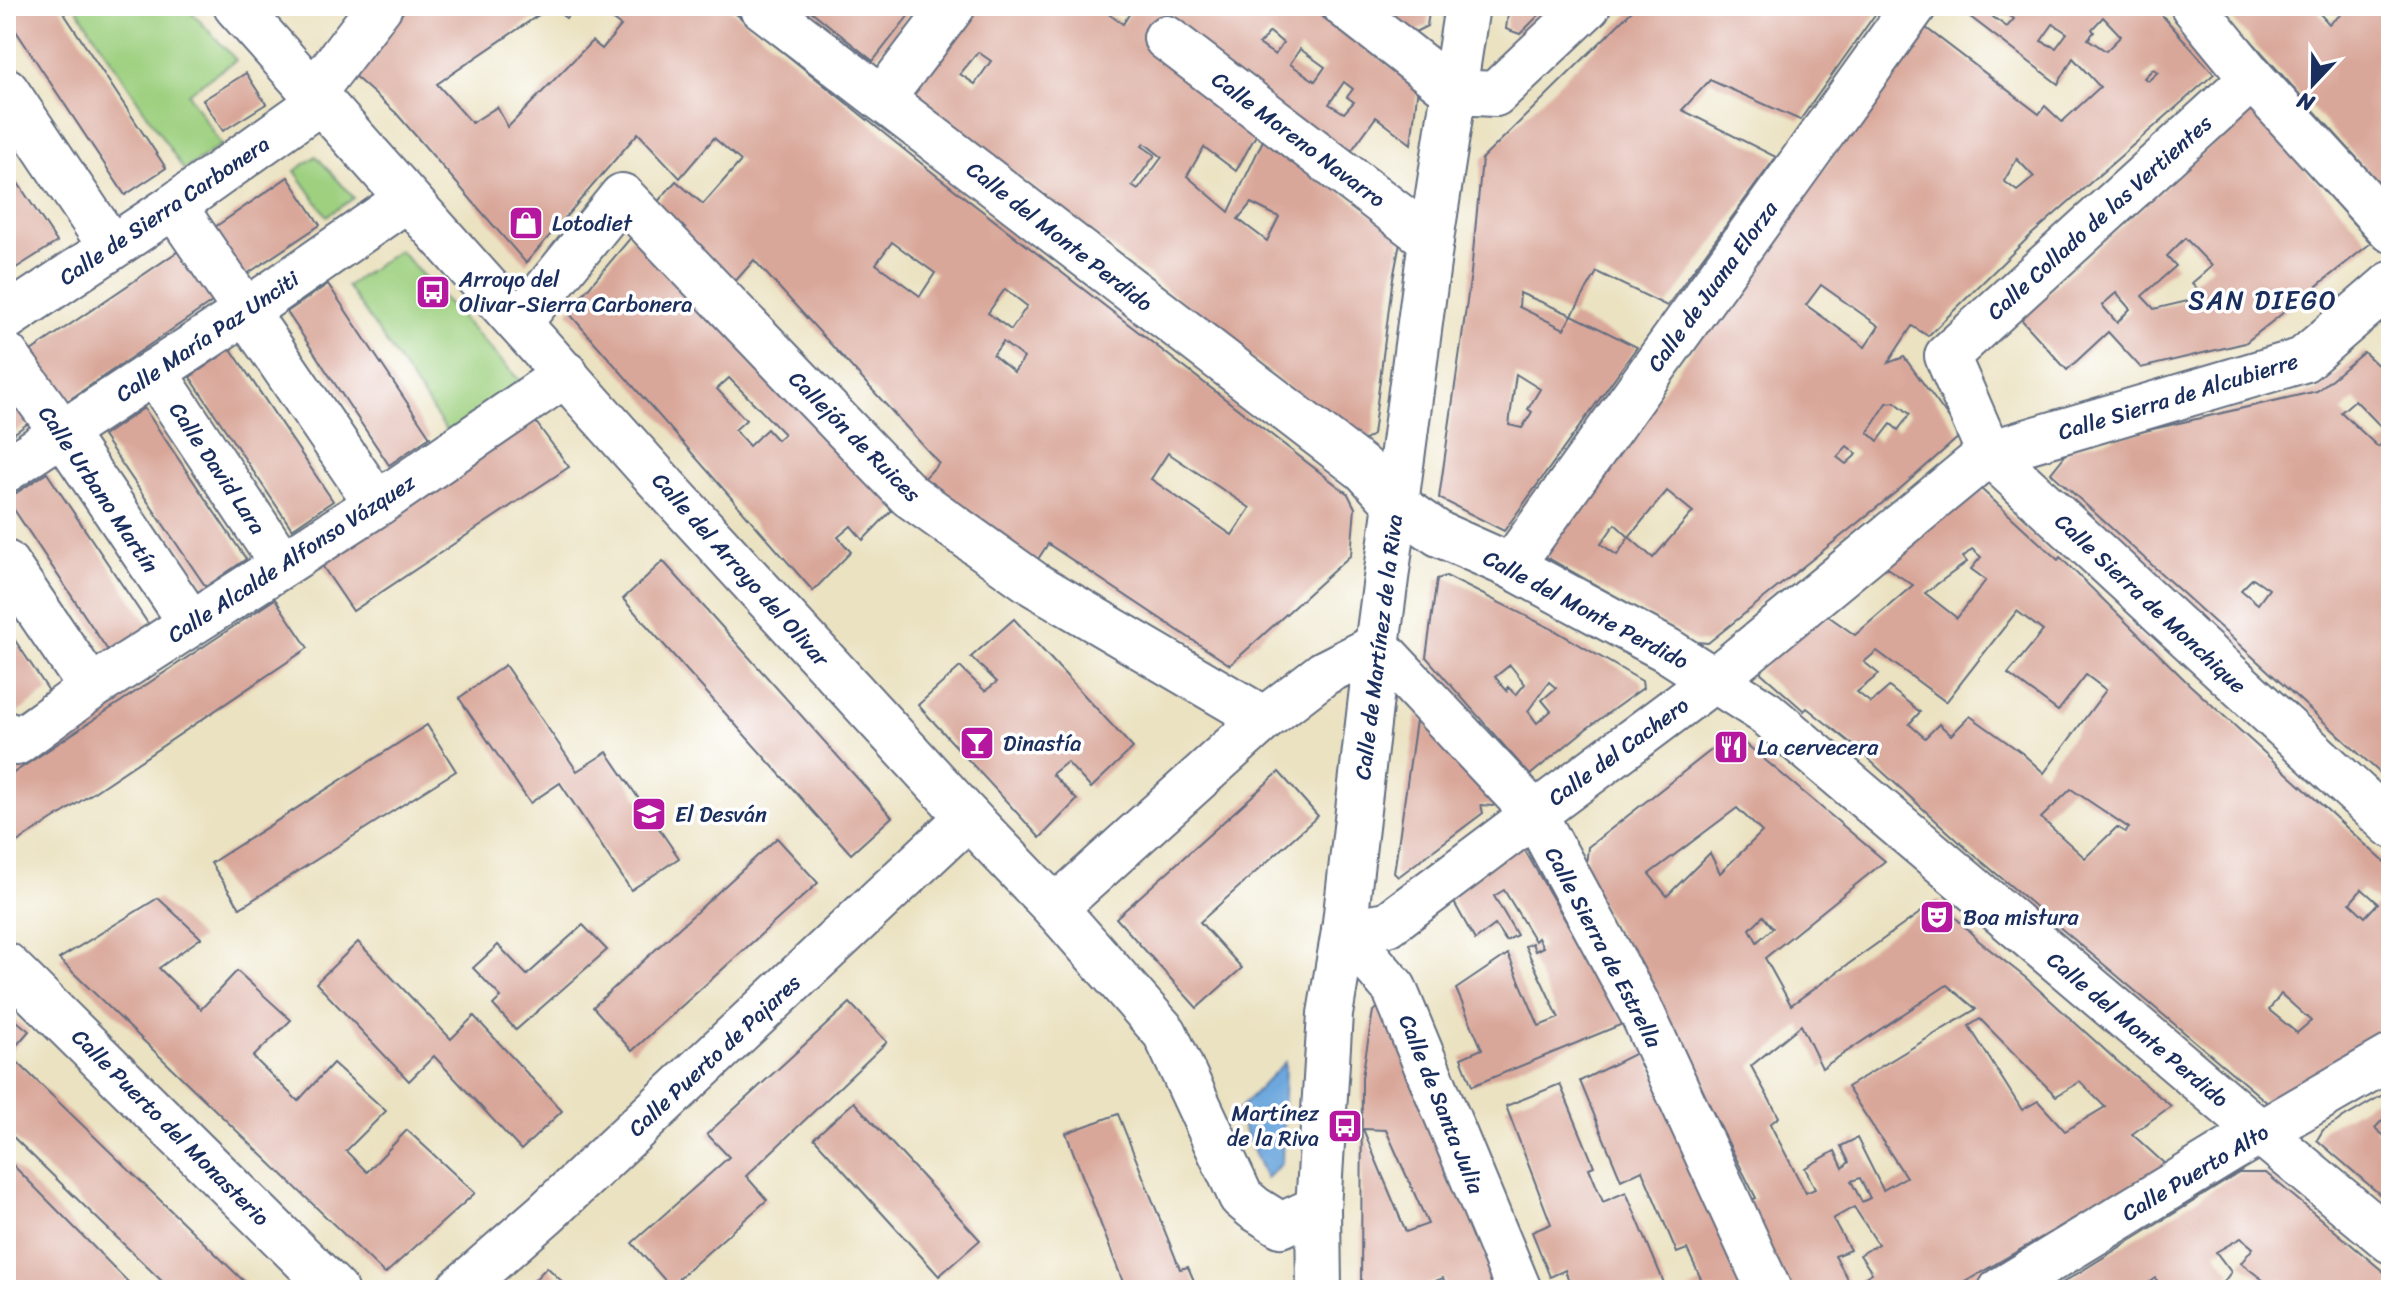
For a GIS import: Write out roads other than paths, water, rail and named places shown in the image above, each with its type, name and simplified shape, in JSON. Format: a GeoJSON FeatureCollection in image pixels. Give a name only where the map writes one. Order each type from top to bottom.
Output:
{"type":"FeatureCollection","features":[{"type":"Feature","properties":{"kind":"street","name":"Calle del Arroyo del Olivar"},"geometry":{"type":"LineString","coordinates":[[236,6],[664,486],[1055,908],[1165,1033],[1241,1197],[1281,1225],[1318,1208]]}},
{"type":"Feature","properties":{"kind":"street","name":"Calle de Sierra Carbonera"},"geometry":{"type":"LineString","coordinates":[[6,318],[174,206],[317,97],[380,6]]}},
{"type":"Feature","properties":{"kind":"street","name":"Calle del Monte Perdido"},"geometry":{"type":"LineString","coordinates":[[761,6],[1365,470],[1396,504],[1439,534],[1511,566],[1667,650],[1766,713],[2391,1241]]}},
{"type":"Feature","properties":{"kind":"street"},"geometry":{"type":"LineString","coordinates":[[882,99],[953,6]]}},
{"type":"Feature","properties":{"kind":"street"},"geometry":{"type":"LineString","coordinates":[[1345,6],[1455,92],[1495,94],[1588,6]]}},
{"type":"Feature","properties":{"kind":"street","name":"Calle de Martínez de la Riva"},"geometry":{"type":"LineString","coordinates":[[1319,1290],[1318,1208],[1330,1014],[1344,931],[1377,646],[1431,240],[1467,6]]}},
{"type":"Feature","properties":{"kind":"street","name":"Calle de Juana Elorza"},"geometry":{"type":"LineString","coordinates":[[1511,566],[1914,6]]}},
{"type":"Feature","properties":{"kind":"street"},"geometry":{"type":"LineString","coordinates":[[2193,6],[2252,78],[2391,230]]}},
{"type":"Feature","properties":{"kind":"street","name":"Calle Moreno Navarro"},"geometry":{"type":"LineString","coordinates":[[1166,38],[1431,240]]}},
{"type":"Feature","properties":{"kind":"street","name":"Calle Collado de las Vertientes"},"geometry":{"type":"LineString","coordinates":[[1947,356],[2252,78]]}},
{"type":"Feature","properties":{"kind":"street"},"geometry":{"type":"LineString","coordinates":[[6,90],[111,247]]}},
{"type":"Feature","properties":{"kind":"street","name":"Callejón de Ruices"},"geometry":{"type":"LineString","coordinates":[[519,323],[622,196],[909,495],[1034,584],[1264,719]]}},
{"type":"Feature","properties":{"kind":"street","name":"Calle María Paz Unciti"},"geometry":{"type":"LineString","coordinates":[[6,470],[245,312],[407,199]]}},
{"type":"Feature","properties":{"kind":"street"},"geometry":{"type":"LineString","coordinates":[[174,206],[377,504]]}},
{"type":"Feature","properties":{"kind":"street","name":"Calle Sierra de Alcubierre"},"geometry":{"type":"LineString","coordinates":[[1989,453],[2303,360],[2391,284]]}},
{"type":"Feature","properties":{"kind":"street","name":"Calle Urbano Martín"},"geometry":{"type":"LineString","coordinates":[[6,355],[191,623]]}},
{"type":"Feature","properties":{"kind":"street","name":"Calle Sierra de Monchique"},"geometry":{"type":"LineString","coordinates":[[1947,356],[1989,453],[2391,825]]}},
{"type":"Feature","properties":{"kind":"street","name":"Calle David Lara"},"geometry":{"type":"LineString","coordinates":[[154,372],[282,564]]}},
{"type":"Feature","properties":{"kind":"street","name":"Calle Alcalde Alfonso Vázquez"},"geometry":{"type":"LineString","coordinates":[[11,738],[377,504],[566,374]]}},
{"type":"Feature","properties":{"kind":"street","name":"Calle del Cachero"},"geometry":{"type":"LineString","coordinates":[[1344,931],[1388,924],[1715,679],[1989,453]]}},
{"type":"Feature","properties":{"kind":"street"},"geometry":{"type":"LineString","coordinates":[[6,563],[91,688]]}},
{"type":"Feature","properties":{"kind":"street"},"geometry":{"type":"LineString","coordinates":[[1055,908],[1264,719],[1324,673],[1377,646]]}},
{"type":"Feature","properties":{"kind":"street","name":"Calle Sierra de Estrella"},"geometry":{"type":"LineString","coordinates":[[1377,646],[1534,813],[1643,1015],[1769,1290]]}},
{"type":"Feature","properties":{"kind":"street","name":"Calle Puerto de Pajares"},"geometry":{"type":"LineString","coordinates":[[458,1290],[545,1214],[968,817]]}},
{"type":"Feature","properties":{"kind":"street","name":"Calle de Santa Julia"},"geometry":{"type":"LineString","coordinates":[[1344,931],[1394,988],[1519,1290]]}},
{"type":"Feature","properties":{"kind":"street","name":"Calle Puerto del Monasterio"},"geometry":{"type":"LineString","coordinates":[[6,965],[335,1290]]}},
{"type":"Feature","properties":{"kind":"street","name":"Calle Puerto Alto"},"geometry":{"type":"LineString","coordinates":[[2001,1290],[2260,1132],[2391,1057]]}},
{"type":"Feature","properties":{"kind":"water"},"geometry":{"type":"Polygon","coordinates":[[[1285,1062],[1282,1163],[1266,1178],[1236,1112],[1285,1062]]]}},
{"type":"Feature","properties":{"kind":"place","name":"Lotodiet"},"geometry":{"type":"Point","coordinates":[526,223]}},
{"type":"Feature","properties":{"kind":"place","name":"Arroyo del Olivar-Sierra Carbonera"},"geometry":{"type":"Point","coordinates":[433,292]}},
{"type":"Feature","properties":{"kind":"place","name":"Dinastía"},"geometry":{"type":"Point","coordinates":[977,743]}},
{"type":"Feature","properties":{"kind":"place","name":"La cervecera"},"geometry":{"type":"Point","coordinates":[1731,747]}},
{"type":"Feature","properties":{"kind":"place","name":"El Desván"},"geometry":{"type":"Point","coordinates":[649,814]}},
{"type":"Feature","properties":{"kind":"place","name":"Boa mistura"},"geometry":{"type":"Point","coordinates":[1937,917]}},
{"type":"Feature","properties":{"kind":"place","name":"Martínez de la Riva"},"geometry":{"type":"Point","coordinates":[1345,1126]}},
{"type":"Feature","properties":{"kind":"district","name":"SAN DIEGO"},"geometry":{"type":"Point","coordinates":[2263,300]}}]}
